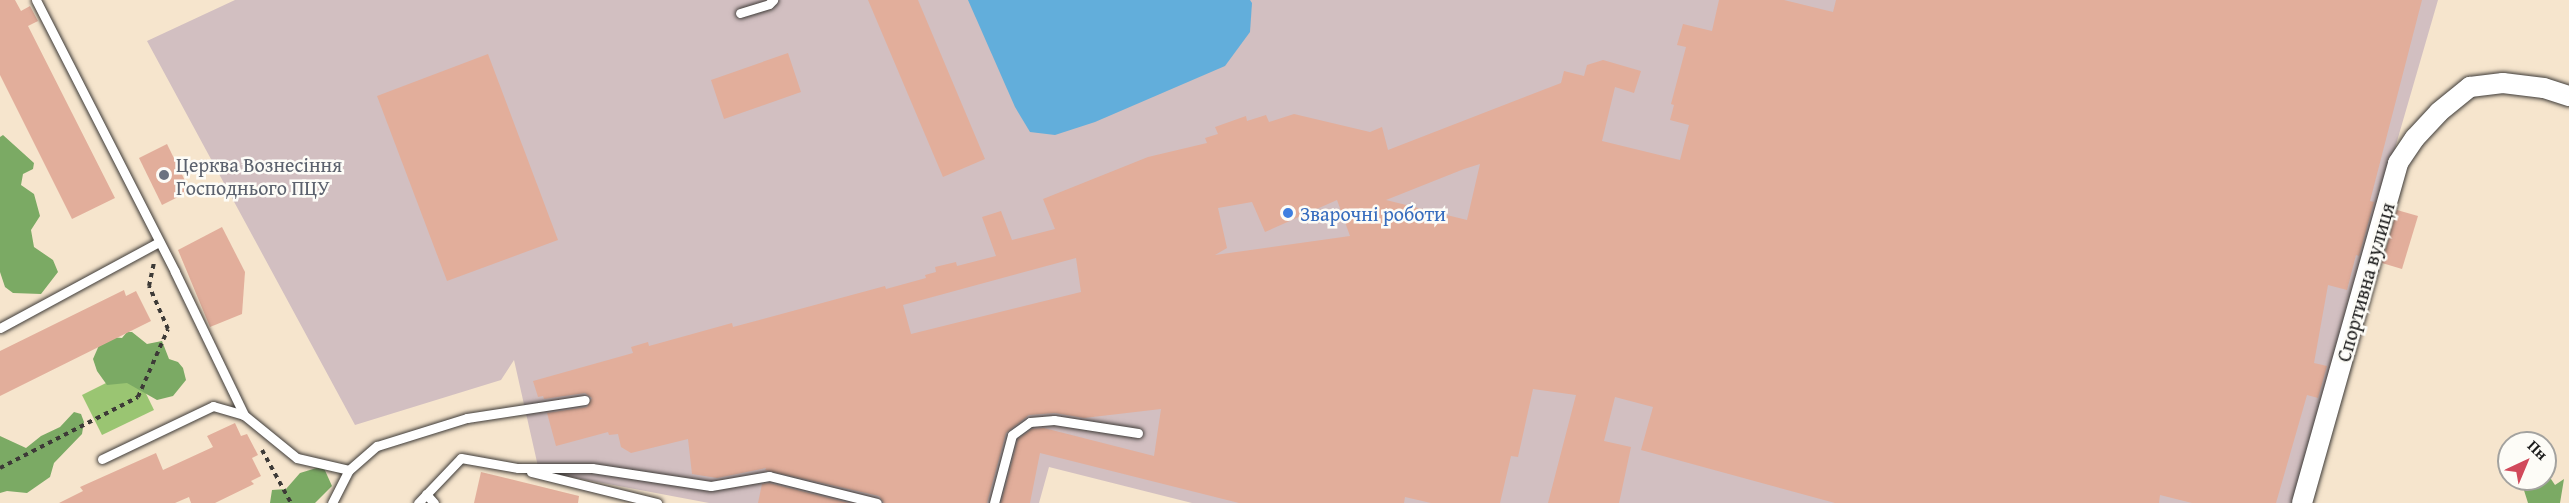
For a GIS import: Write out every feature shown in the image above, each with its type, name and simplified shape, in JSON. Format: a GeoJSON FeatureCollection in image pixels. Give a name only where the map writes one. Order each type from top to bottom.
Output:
{"type":"FeatureCollection","features":[{"type":"Feature","properties":{"kind":"street","name":"Спортивна вулиця"},"geometry":{"type":"LineString","coordinates":[[2302,503],[2398,164],[2415,138],[2439,112],[2470,87],[2503,82],[2544,88],[2569,96]]}},
{"type":"Feature","properties":{"kind":"lane"},"geometry":{"type":"LineString","coordinates":[[36,0],[244,415]]}},
{"type":"Feature","properties":{"kind":"lane"},"geometry":{"type":"LineString","coordinates":[[740,14],[769,4],[773,0]]}},
{"type":"Feature","properties":{"kind":"lane"},"geometry":{"type":"LineString","coordinates":[[0,328],[159,242]]}},
{"type":"Feature","properties":{"kind":"lane"},"geometry":{"type":"LineString","coordinates":[[332,503],[349,470],[377,446],[467,418],[585,400]]}},
{"type":"Feature","properties":{"kind":"lane"},"geometry":{"type":"LineString","coordinates":[[102,459],[213,406],[244,415],[297,458],[349,470]]}},
{"type":"Feature","properties":{"kind":"lane"},"geometry":{"type":"LineString","coordinates":[[994,503],[1012,435],[1030,422],[1054,420],[1138,433]]}},
{"type":"Feature","properties":{"kind":"lane"},"geometry":{"type":"LineString","coordinates":[[418,503],[461,458],[518,468],[657,503]]}},
{"type":"Feature","properties":{"kind":"lane"},"geometry":{"type":"LineString","coordinates":[[518,468],[592,468],[711,486],[769,476],[877,503]]}},
{"type":"Feature","properties":{"kind":"lane"},"geometry":{"type":"LineString","coordinates":[[426,494],[434,503]]}},
{"type":"Feature","properties":{"kind":"path"},"geometry":{"type":"LineString","coordinates":[[0,468],[138,397],[168,328],[149,286],[159,242]]}},
{"type":"Feature","properties":{"kind":"path"},"geometry":{"type":"LineString","coordinates":[[260,446],[291,503]]}},
{"type":"Feature","properties":{"kind":"shaded area"},"geometry":{"type":"Polygon","coordinates":[[[235,0],[2438,0],[2292,503],[1192,503],[1049,467],[1039,503],[709,503],[539,471],[514,360],[501,380],[355,425],[147,41],[235,0]]]}},
{"type":"Feature","properties":{"kind":"green space"},"geometry":{"type":"Polygon","coordinates":[[[3,135],[34,163],[33,169],[23,174],[21,185],[34,194],[40,216],[31,230],[34,247],[53,260],[58,272],[41,294],[13,293],[5,287],[0,272],[0,137],[3,135]]]}},
{"type":"Feature","properties":{"kind":"green space"},"geometry":{"type":"Polygon","coordinates":[[[127,332],[132,332],[147,344],[162,341],[169,359],[178,362],[183,368],[186,380],[173,396],[157,400],[127,383],[107,385],[97,371],[93,359],[100,343],[110,337],[122,338],[127,332]]]}},
{"type":"Feature","properties":{"kind":"green space"},"geometry":{"type":"Polygon","coordinates":[[[134,369],[154,410],[102,435],[82,395],[134,369]]]}},
{"type":"Feature","properties":{"kind":"green space"},"geometry":{"type":"Polygon","coordinates":[[[74,412],[81,414],[84,422],[82,434],[54,463],[50,477],[27,493],[7,491],[0,493],[0,436],[26,448],[41,436],[60,427],[74,412]]]}},
{"type":"Feature","properties":{"kind":"green space"},"geometry":{"type":"Polygon","coordinates":[[[323,466],[332,486],[315,503],[270,503],[272,490],[286,489],[300,473],[323,466]]]}},
{"type":"Feature","properties":{"kind":"green space"},"geometry":{"type":"Polygon","coordinates":[[[2564,479],[2560,503],[2528,503],[2524,491],[2557,491],[2557,484],[2564,479]]]}},
{"type":"Feature","properties":{"kind":"water"},"geometry":{"type":"Polygon","coordinates":[[[968,0],[1250,0],[1252,3],[1250,32],[1225,66],[1095,122],[1055,135],[1030,132],[1015,107],[968,0]]]}},
{"type":"Feature","properties":{"kind":"building"},"geometry":{"type":"Polygon","coordinates":[[[0,0],[15,0],[21,11],[30,6],[38,21],[28,26],[115,198],[72,219],[0,75],[0,0]]]}},
{"type":"Feature","properties":{"kind":"building"},"geometry":{"type":"Polygon","coordinates":[[[868,0],[918,0],[985,159],[943,177],[868,0]]]}},
{"type":"Feature","properties":{"kind":"building"},"geometry":{"type":"Polygon","coordinates":[[[1719,0],[1784,0],[1833,12],[1836,0],[2422,0],[2370,201],[2374,202],[2359,256],[2356,255],[2347,290],[2328,285],[2314,363],[2327,366],[2318,398],[2307,395],[2276,503],[2192,503],[2160,495],[2159,503],[1835,503],[1641,450],[1653,407],[1615,397],[1604,441],[1631,447],[1619,503],[1548,503],[1576,395],[1533,389],[1518,457],[1511,456],[1500,503],[1431,503],[1405,497],[1404,503],[1239,503],[1040,453],[1030,503],[1001,503],[1018,439],[1032,429],[1044,428],[1154,456],[1161,409],[1084,418],[1055,413],[1029,415],[1006,433],[987,503],[884,503],[879,496],[765,470],[766,468],[717,478],[692,474],[688,439],[631,453],[621,447],[618,434],[609,435],[608,432],[556,446],[547,413],[587,407],[592,398],[585,393],[544,399],[543,396],[538,397],[533,381],[633,353],[631,347],[648,342],[649,346],[732,323],[733,327],[885,286],[886,289],[926,278],[925,275],[936,272],[935,267],[956,262],[957,266],[996,256],[982,217],[1001,211],[1012,240],[1055,229],[1043,199],[1148,157],[1207,143],[1205,138],[1218,134],[1215,127],[1246,116],[1247,121],[1266,115],[1269,122],[1294,114],[1370,132],[1382,127],[1388,150],[1561,83],[1564,71],[1584,76],[1587,65],[1603,60],[1641,71],[1634,93],[1615,87],[1602,141],[1680,160],[1689,125],[1670,120],[1674,105],[1671,104],[1686,47],[1677,45],[1683,24],[1712,31],[1719,0]],[[1480,164],[1464,169],[1386,200],[1467,220],[1480,164]],[[1337,200],[1265,232],[1252,202],[1218,208],[1227,248],[1215,255],[1350,236],[1337,200]],[[1076,258],[903,305],[911,334],[1081,292],[1076,258]]]}},
{"type":"Feature","properties":{"kind":"building"},"geometry":{"type":"Polygon","coordinates":[[[788,53],[801,92],[724,119],[711,80],[788,53]]]}},
{"type":"Feature","properties":{"kind":"building"},"geometry":{"type":"Polygon","coordinates":[[[488,54],[558,240],[447,281],[377,96],[488,54]]]}},
{"type":"Feature","properties":{"kind":"building","name":"Церква Вознесіння Господнього ПЦУ"},"geometry":{"type":"Polygon","coordinates":[[[167,144],[190,191],[162,205],[139,158],[167,144]]]}},
{"type":"Feature","properties":{"kind":"building"},"geometry":{"type":"Polygon","coordinates":[[[2397,210],[2418,216],[2402,269],[2382,263],[2397,210]]]}},
{"type":"Feature","properties":{"kind":"building"},"geometry":{"type":"Polygon","coordinates":[[[222,227],[245,272],[242,314],[210,327],[178,250],[222,227]]]}},
{"type":"Feature","properties":{"kind":"building"},"geometry":{"type":"Polygon","coordinates":[[[124,290],[126,296],[136,291],[151,321],[0,396],[0,351],[124,290]]]}},
{"type":"Feature","properties":{"kind":"building"},"geometry":{"type":"Polygon","coordinates":[[[235,423],[241,436],[247,434],[258,455],[252,458],[261,476],[251,481],[254,484],[215,503],[191,503],[189,497],[175,503],[59,503],[83,491],[80,487],[156,453],[163,470],[213,447],[207,436],[235,423]]]}},
{"type":"Feature","properties":{"kind":"building"},"geometry":{"type":"Polygon","coordinates":[[[481,472],[579,496],[578,503],[474,503],[481,472]]]}},
{"type":"Feature","properties":{"kind":"building"},"geometry":{"type":"Polygon","coordinates":[[[769,483],[849,503],[758,503],[762,484],[769,483]]]}},
{"type":"Feature","properties":{"kind":"place","name":"Церква Вознесіння Господнього ПЦУ"},"geometry":{"type":"Point","coordinates":[164,175]}},
{"type":"Feature","properties":{"kind":"place","name":"Зварочні роботи"},"geometry":{"type":"Point","coordinates":[1288,213]}}]}
